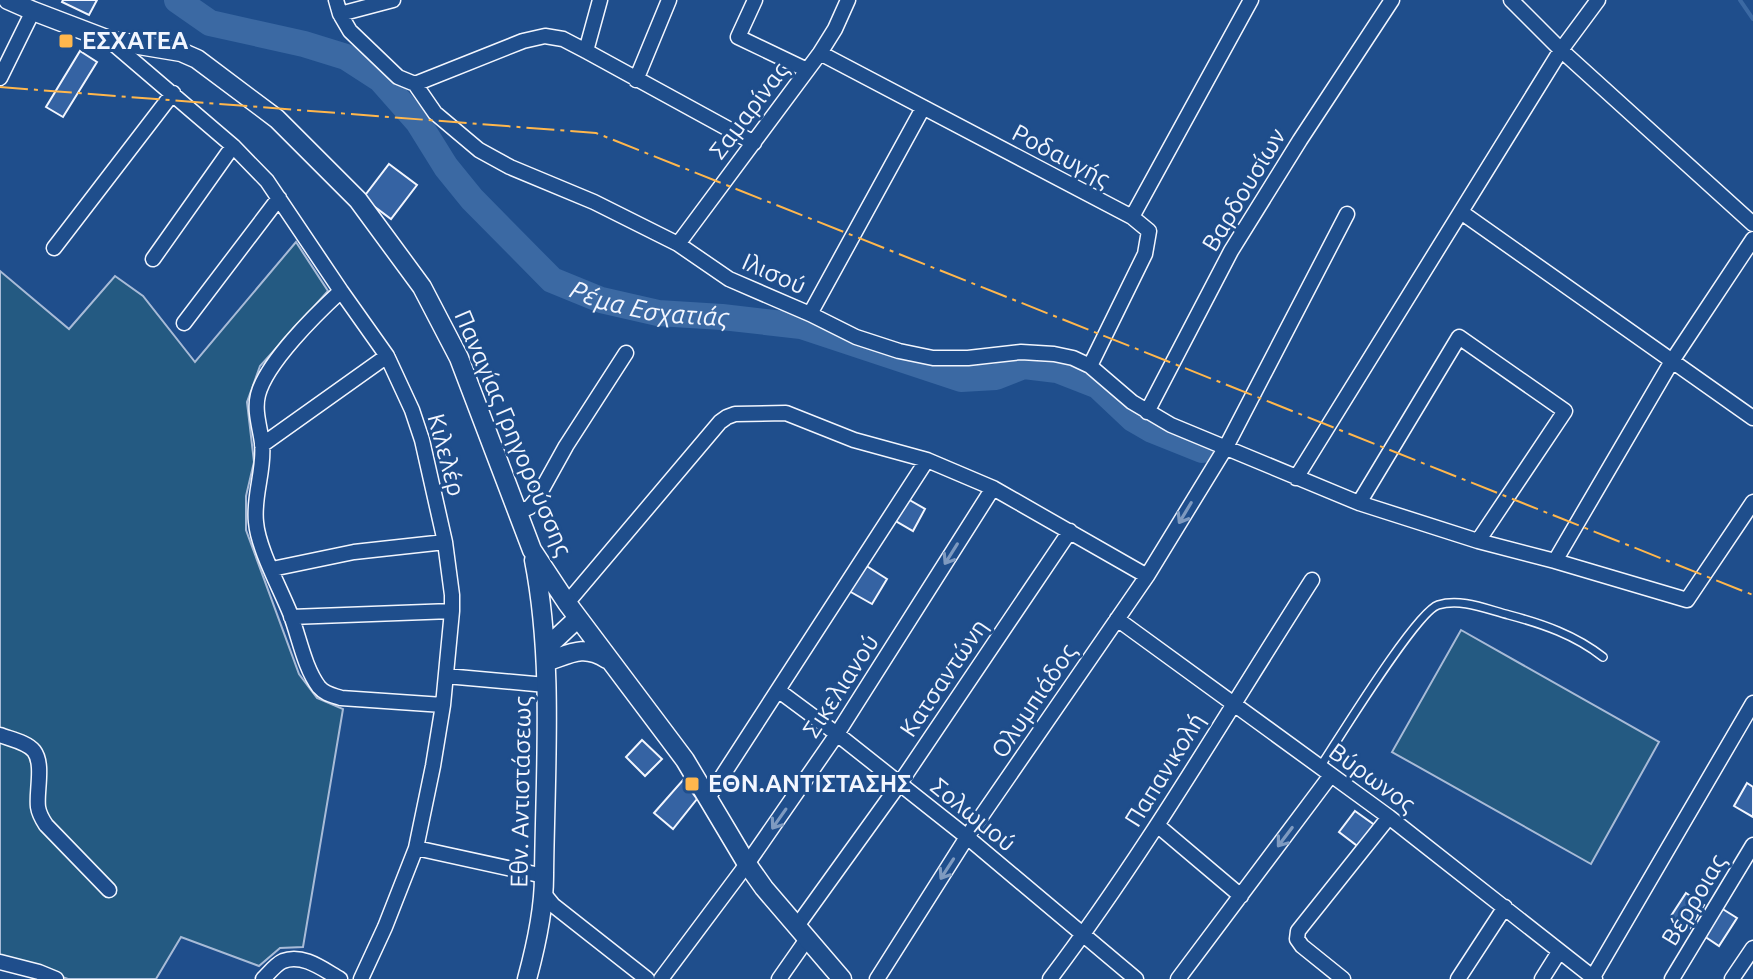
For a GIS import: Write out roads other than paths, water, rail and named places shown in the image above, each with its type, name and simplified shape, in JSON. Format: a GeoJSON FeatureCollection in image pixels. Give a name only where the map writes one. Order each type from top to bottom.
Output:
{"type":"FeatureCollection","features":[{"type":"Feature","properties":{"kind":"street","name":"Παναγίας Γρηγορούσσης"},"geometry":{"type":"LineString","coordinates":[[8,0],[109,40],[181,52],[197,59],[277,119],[358,200],[422,287],[459,358],[532,550],[685,760],[764,888],[842,979]]}},
{"type":"Feature","properties":{"kind":"street"},"geometry":{"type":"LineString","coordinates":[[338,7],[393,0]]}},
{"type":"Feature","properties":{"kind":"street"},"geometry":{"type":"LineString","coordinates":[[586,51],[600,0]]}},
{"type":"Feature","properties":{"kind":"street"},"geometry":{"type":"LineString","coordinates":[[636,80],[669,0]]}},
{"type":"Feature","properties":{"kind":"street"},"geometry":{"type":"LineString","coordinates":[[755,0],[738,37],[807,70]]}},
{"type":"Feature","properties":{"kind":"street","name":"Σαμαρίνας"},"geometry":{"type":"LineString","coordinates":[[678,244],[820,53],[848,0]]}},
{"type":"Feature","properties":{"kind":"street"},"geometry":{"type":"LineString","coordinates":[[1090,366],[1145,254],[1149,231],[1132,217],[1251,0]]}},
{"type":"Feature","properties":{"kind":"street","name":"Βαρδουσίων"},"geometry":{"type":"LineString","coordinates":[[1147,412],[1231,251],[1390,0]]}},
{"type":"Feature","properties":{"kind":"street"},"geometry":{"type":"LineString","coordinates":[[1511,0],[1561,50],[1753,224]]}},
{"type":"Feature","properties":{"kind":"street"},"geometry":{"type":"LineString","coordinates":[[1296,478],[1561,50],[1598,0]]}},
{"type":"Feature","properties":{"kind":"street","name":"Ιλισού"},"geometry":{"type":"LineString","coordinates":[[338,7],[350,31],[398,77],[415,84],[435,113],[479,150],[510,167],[594,202],[678,244],[729,279],[856,337],[933,358],[1021,352],[1073,358],[1090,366],[1132,402],[1171,425],[1359,503],[1478,541],[1687,600],[1748,519]]}},
{"type":"Feature","properties":{"kind":"street"},"geometry":{"type":"LineString","coordinates":[[0,78],[33,11]]}},
{"type":"Feature","properties":{"kind":"street"},"geometry":{"type":"LineString","coordinates":[[415,84],[523,41],[545,36],[563,39],[754,143]]}},
{"type":"Feature","properties":{"kind":"street","name":"Κιλελέρ"},"geometry":{"type":"LineString","coordinates":[[109,40],[254,165],[387,356],[422,440],[445,542],[452,595],[443,705],[416,848],[361,979]]}},
{"type":"Feature","properties":{"kind":"street","name":"Ροδαυγής"},"geometry":{"type":"LineString","coordinates":[[820,53],[1132,217]]}},
{"type":"Feature","properties":{"kind":"street"},"geometry":{"type":"LineString","coordinates":[[54,248],[173,93]]}},
{"type":"Feature","properties":{"kind":"street"},"geometry":{"type":"LineString","coordinates":[[810,314],[923,108]]}},
{"type":"Feature","properties":{"kind":"street"},"geometry":{"type":"LineString","coordinates":[[153,259],[233,146]]}},
{"type":"Feature","properties":{"kind":"street"},"geometry":{"type":"LineString","coordinates":[[184,323],[279,198]]}},
{"type":"Feature","properties":{"kind":"street"},"geometry":{"type":"LineString","coordinates":[[1461,212],[1753,418]]}},
{"type":"Feature","properties":{"kind":"street","name":"Ολυμπιάδος"},"geometry":{"type":"LineString","coordinates":[[877,979],[967,837],[1147,576],[1226,447],[1347,214]]}},
{"type":"Feature","properties":{"kind":"street"},"geometry":{"type":"LineString","coordinates":[[1555,561],[1672,361],[1753,239]]}},
{"type":"Feature","properties":{"kind":"street"},"geometry":{"type":"LineString","coordinates":[[341,291],[315,315],[264,376],[257,398],[262,470],[256,497],[256,524],[301,651],[319,686],[328,694],[341,698],[443,705]]}},
{"type":"Feature","properties":{"kind":"street"},"geometry":{"type":"LineString","coordinates":[[1359,503],[1459,337],[1565,411],[1478,541]]}},
{"type":"Feature","properties":{"kind":"street"},"geometry":{"type":"LineString","coordinates":[[518,512],[530,507],[536,500],[566,446],[626,353]]}},
{"type":"Feature","properties":{"kind":"street"},"geometry":{"type":"LineString","coordinates":[[262,445],[387,356]]}},
{"type":"Feature","properties":{"kind":"street"},"geometry":{"type":"LineString","coordinates":[[546,655],[573,610],[720,422],[727,417],[749,413],[786,413],[854,440],[927,460],[993,488],[1147,576]]}},
{"type":"Feature","properties":{"kind":"street"},"geometry":{"type":"LineString","coordinates":[[708,798],[927,460]]}},
{"type":"Feature","properties":{"kind":"street","name":"Σικελιανού"},"geometry":{"type":"LineString","coordinates":[[661,979],[747,864],[837,734],[993,488]]}},
{"type":"Feature","properties":{"kind":"street"},"geometry":{"type":"LineString","coordinates":[[1748,519],[1753,502]]}},
{"type":"Feature","properties":{"kind":"street","name":"Κατσαντώνη"},"geometry":{"type":"LineString","coordinates":[[779,979],[802,933],[1070,531]]}},
{"type":"Feature","properties":{"kind":"street"},"geometry":{"type":"LineString","coordinates":[[272,569],[354,552],[445,542]]}},
{"type":"Feature","properties":{"kind":"street","name":"Εθν. Αντιστάσεως"},"geometry":{"type":"LineString","coordinates":[[527,979],[544,885],[546,655],[541,595],[532,550]]}},
{"type":"Feature","properties":{"kind":"street","name":"Παπανικολή"},"geometry":{"type":"LineString","coordinates":[[1050,979],[1083,936],[1157,825],[1312,580]]}},
{"type":"Feature","properties":{"kind":"street"},"geometry":{"type":"LineString","coordinates":[[291,617],[452,611]]}},
{"type":"Feature","properties":{"kind":"street","name":"Βύρωνος"},"geometry":{"type":"LineString","coordinates":[[1117,619],[1389,817],[1594,978]]}},
{"type":"Feature","properties":{"kind":"street"},"geometry":{"type":"LineString","coordinates":[[546,655],[579,650],[596,652],[611,661]]}},
{"type":"Feature","properties":{"kind":"street"},"geometry":{"type":"LineString","coordinates":[[446,676],[546,685]]}},
{"type":"Feature","properties":{"kind":"street","name":"Σολωμού"},"geometry":{"type":"LineString","coordinates":[[779,691],[967,837],[1136,979]]}},
{"type":"Feature","properties":{"kind":"street"},"geometry":{"type":"LineString","coordinates":[[1594,978],[1753,703]]}},
{"type":"Feature","properties":{"kind":"street"},"geometry":{"type":"LineString","coordinates":[[0,735],[34,751],[39,762],[40,814],[46,825],[109,890]]}},
{"type":"Feature","properties":{"kind":"street"},"geometry":{"type":"LineString","coordinates":[[1178,979],[1241,896],[1326,771]]}},
{"type":"Feature","properties":{"kind":"street"},"geometry":{"type":"LineString","coordinates":[[1343,979],[1302,946],[1297,939],[1298,931],[1389,817]]}},
{"type":"Feature","properties":{"kind":"street"},"geometry":{"type":"LineString","coordinates":[[1157,825],[1241,896]]}},
{"type":"Feature","properties":{"kind":"street","name":"Βέρροιας"},"geometry":{"type":"LineString","coordinates":[[1672,979],[1753,845]]}},
{"type":"Feature","properties":{"kind":"street"},"geometry":{"type":"LineString","coordinates":[[416,848],[544,885],[553,905],[647,979]]}},
{"type":"Feature","properties":{"kind":"street"},"geometry":{"type":"LineString","coordinates":[[1458,979],[1505,907]]}},
{"type":"Feature","properties":{"kind":"street"},"geometry":{"type":"LineString","coordinates":[[1732,979],[1753,948]]}},
{"type":"Feature","properties":{"kind":"street"},"geometry":{"type":"LineString","coordinates":[[1542,979],[1559,952]]}},
{"type":"Feature","properties":{"kind":"street"},"geometry":{"type":"LineString","coordinates":[[263,979],[279,963],[291,959],[310,963],[340,979]]}},
{"type":"Feature","properties":{"kind":"street"},"geometry":{"type":"LineString","coordinates":[[0,962],[56,979]]}},
{"type":"Feature","properties":{"kind":"lane"},"geometry":{"type":"LineString","coordinates":[[1326,771],[1408,635],[1434,606],[1457,601],[1540,624],[1585,643],[1603,657]]}},
{"type":"Feature","properties":{"kind":"waterway","name":"Ρέμα Εσχατιάς"},"geometry":{"type":"LineString","coordinates":[[177,0],[210,23],[304,44],[346,57],[380,79],[418,122],[446,167],[472,199],[552,280],[601,300],[658,313],[801,326],[961,379],[996,377],[1024,366],[1057,370],[1098,386],[1133,419],[1152,430],[1202,450]]}},
{"type":"Feature","properties":{"kind":"waterway"},"geometry":{"type":"LineString","coordinates":[[1740,0],[1753,19]]}},
{"type":"Feature","properties":{"kind":"place","name":"ΕΣΧΑΤΕΑ"},"geometry":{"type":"Point","coordinates":[66,41]}},
{"type":"Feature","properties":{"kind":"place","name":"ΕΘΝ.ΑΝΤΙΣΤΑΣΗΣ"},"geometry":{"type":"Point","coordinates":[692,784]}}]}
